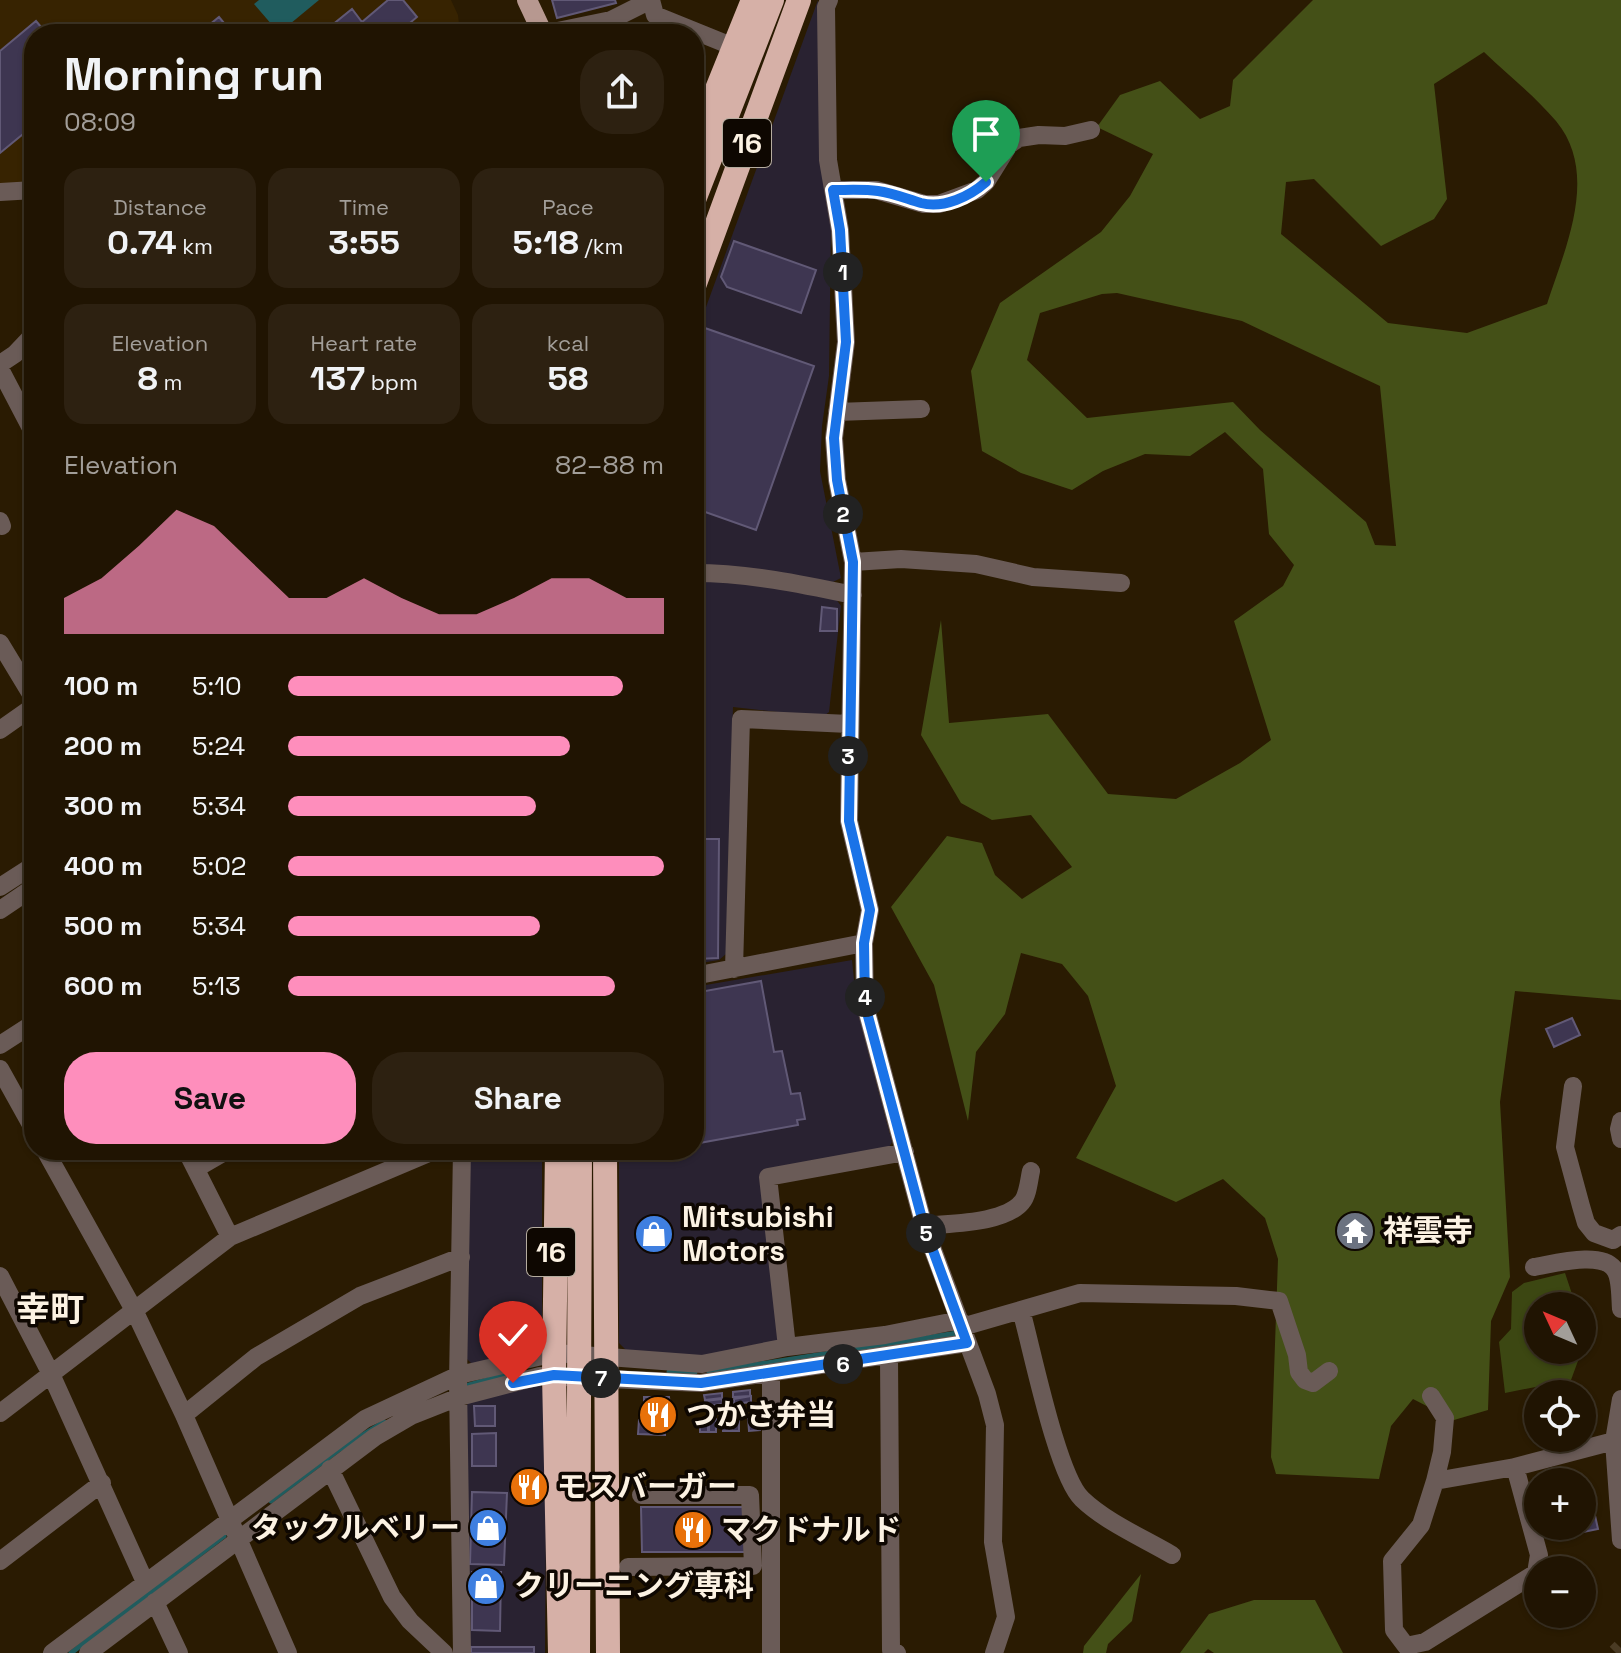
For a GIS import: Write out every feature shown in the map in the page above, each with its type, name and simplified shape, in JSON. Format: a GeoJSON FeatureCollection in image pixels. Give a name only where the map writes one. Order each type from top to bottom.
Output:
{"type":"FeatureCollection","features":[{"type":"Feature","properties":{"kind":"highway","name":"16"},"geometry":{"type":"LineString","coordinates":[[704,121],[753,0]]}},
{"type":"Feature","properties":{"kind":"highway","name":"16"},"geometry":{"type":"LineString","coordinates":[[704,174],[772,0]]}},
{"type":"Feature","properties":{"kind":"highway","name":"16"},"geometry":{"type":"LineString","coordinates":[[704,259],[799,0]]}},
{"type":"Feature","properties":{"kind":"highway","name":"16"},"geometry":{"type":"LineString","coordinates":[[554,1160],[560,1653]]}},
{"type":"Feature","properties":{"kind":"highway","name":"16"},"geometry":{"type":"LineString","coordinates":[[578,1653],[580,1160]]}},
{"type":"Feature","properties":{"kind":"highway","name":"16"},"geometry":{"type":"LineString","coordinates":[[605,1160],[608,1653]]}},
{"type":"Feature","properties":{"kind":"main road"},"geometry":{"type":"LineString","coordinates":[[527,0],[538,24]]}},
{"type":"Feature","properties":{"kind":"street"},"geometry":{"type":"LineString","coordinates":[[592,24],[611,20],[651,0],[655,15],[677,24]]}},
{"type":"Feature","properties":{"kind":"street"},"geometry":{"type":"LineString","coordinates":[[829,0],[826,7],[828,160],[840,230],[846,342],[834,438],[837,480],[853,562],[849,821],[870,910],[864,943],[865,1005],[924,1226],[987,1394],[995,1425],[993,1542],[1006,1617],[994,1653]]}},
{"type":"Feature","properties":{"kind":"street"},"geometry":{"type":"LineString","coordinates":[[704,35],[734,47]]}},
{"type":"Feature","properties":{"kind":"street"},"geometry":{"type":"LineString","coordinates":[[833,190],[876,190],[924,204],[939,204],[977,190],[986,182],[1009,145],[1019,138],[1065,136],[1091,130]]}},
{"type":"Feature","properties":{"kind":"street"},"geometry":{"type":"LineString","coordinates":[[0,192],[24,191]]}},
{"type":"Feature","properties":{"kind":"street"},"geometry":{"type":"LineString","coordinates":[[24,345],[0,366],[24,414]]}},
{"type":"Feature","properties":{"kind":"street"},"geometry":{"type":"LineString","coordinates":[[837,412],[921,409]]}},
{"type":"Feature","properties":{"kind":"street"},"geometry":{"type":"LineString","coordinates":[[853,562],[901,559],[976,564],[1033,577],[1121,583]]}},
{"type":"Feature","properties":{"kind":"street"},"geometry":{"type":"LineString","coordinates":[[704,573],[797,583],[853,595]]}},
{"type":"Feature","properties":{"kind":"street"},"geometry":{"type":"LineString","coordinates":[[0,643],[24,683]]}},
{"type":"Feature","properties":{"kind":"street"},"geometry":{"type":"LineString","coordinates":[[0,730],[24,713]]}},
{"type":"Feature","properties":{"kind":"street"},"geometry":{"type":"LineString","coordinates":[[734,969],[741,719],[849,724]]}},
{"type":"Feature","properties":{"kind":"street"},"geometry":{"type":"LineString","coordinates":[[0,887],[24,871]]}},
{"type":"Feature","properties":{"kind":"street"},"geometry":{"type":"LineString","coordinates":[[0,910],[24,894]]}},
{"type":"Feature","properties":{"kind":"street"},"geometry":{"type":"LineString","coordinates":[[704,974],[864,943]]}},
{"type":"Feature","properties":{"kind":"street"},"geometry":{"type":"LineString","coordinates":[[0,1045],[24,1029]]}},
{"type":"Feature","properties":{"kind":"street"},"geometry":{"type":"LineString","coordinates":[[0,1069],[24,1112]]}},
{"type":"Feature","properties":{"kind":"street"},"geometry":{"type":"LineString","coordinates":[[1573,1086],[1565,1147],[1586,1223],[1594,1233],[1613,1240],[1621,1235]]}},
{"type":"Feature","properties":{"kind":"street"},"geometry":{"type":"LineString","coordinates":[[1621,1121],[1621,1139]]}},
{"type":"Feature","properties":{"kind":"street"},"geometry":{"type":"LineString","coordinates":[[787,1347],[768,1177],[905,1152]]}},
{"type":"Feature","properties":{"kind":"street"},"geometry":{"type":"LineString","coordinates":[[51,1160],[134,1310],[235,1528],[288,1653]]}},
{"type":"Feature","properties":{"kind":"street"},"geometry":{"type":"LineString","coordinates":[[192,1160],[230,1237]]}},
{"type":"Feature","properties":{"kind":"street"},"geometry":{"type":"LineString","coordinates":[[197,1168],[211,1160]]}},
{"type":"Feature","properties":{"kind":"street"},"geometry":{"type":"LineString","coordinates":[[0,1413],[230,1237],[412,1160]]}},
{"type":"Feature","properties":{"kind":"street"},"geometry":{"type":"LineString","coordinates":[[462,1160],[459,1387],[462,1653]]}},
{"type":"Feature","properties":{"kind":"street"},"geometry":{"type":"LineString","coordinates":[[924,1226],[975,1221],[1007,1213],[1024,1200],[1031,1171]]}},
{"type":"Feature","properties":{"kind":"street"},"geometry":{"type":"LineString","coordinates":[[184,1415],[256,1357],[360,1296],[461,1257]]}},
{"type":"Feature","properties":{"kind":"street"},"geometry":{"type":"LineString","coordinates":[[1534,1267],[1575,1260],[1608,1263],[1616,1271],[1621,1309]]}},
{"type":"Feature","properties":{"kind":"street"},"geometry":{"type":"LineString","coordinates":[[3,1289],[51,1374],[145,1582]]}},
{"type":"Feature","properties":{"kind":"street"},"geometry":{"type":"LineString","coordinates":[[88,1653],[155,1602],[235,1528],[365,1419],[459,1387],[540,1376],[555,1364],[605,1368],[701,1383],[771,1374],[889,1357],[1021,1310],[1080,1293],[1236,1296],[1279,1301],[1297,1355],[1299,1372],[1305,1380],[1313,1383],[1329,1371]]}},
{"type":"Feature","properties":{"kind":"street"},"geometry":{"type":"LineString","coordinates":[[1021,1310],[1065,1470],[1080,1497],[1172,1555]]}},
{"type":"Feature","properties":{"kind":"street"},"geometry":{"type":"LineString","coordinates":[[605,1368],[702,1364],[787,1347],[885,1335],[963,1330]]}},
{"type":"Feature","properties":{"kind":"street"},"geometry":{"type":"LineString","coordinates":[[889,1357],[891,1650],[897,1653]]}},
{"type":"Feature","properties":{"kind":"street"},"geometry":{"type":"LineString","coordinates":[[771,1374],[771,1653]]}},
{"type":"Feature","properties":{"kind":"street"},"geometry":{"type":"LineString","coordinates":[[52,1653],[145,1582],[459,1387]]}},
{"type":"Feature","properties":{"kind":"street"},"geometry":{"type":"LineString","coordinates":[[1431,1396],[1445,1418],[1442,1452],[1421,1525],[1392,1561],[1394,1630],[1406,1646],[1425,1642],[1536,1573],[1539,1555],[1515,1467]]}},
{"type":"Feature","properties":{"kind":"street"},"geometry":{"type":"LineString","coordinates":[[1621,1399],[1614,1441],[1621,1540]]}},
{"type":"Feature","properties":{"kind":"street"},"geometry":{"type":"LineString","coordinates":[[1435,1481],[1515,1467],[1614,1441]]}},
{"type":"Feature","properties":{"kind":"street"},"geometry":{"type":"LineString","coordinates":[[330,1469],[392,1597],[410,1621],[444,1653]]}},
{"type":"Feature","properties":{"kind":"street"},"geometry":{"type":"LineString","coordinates":[[0,1561],[102,1483]]}},
{"type":"Feature","properties":{"kind":"street"},"geometry":{"type":"LineString","coordinates":[[628,1567],[753,1566],[750,1495],[641,1495]]}},
{"type":"Feature","properties":{"kind":"street"},"geometry":{"type":"LineString","coordinates":[[155,1602],[179,1653]]}},
{"type":"Feature","properties":{"kind":"shaded area"},"geometry":{"type":"Polygon","coordinates":[[[0,0],[451,0],[458,15],[459,24],[24,24],[24,188],[0,189],[0,0]]]}},
{"type":"Feature","properties":{"kind":"shaded area"},"geometry":{"type":"Polygon","coordinates":[[[818,0],[821,157],[831,227],[829,376],[820,471],[841,578],[833,582],[704,565],[704,313],[818,0]]]}},
{"type":"Feature","properties":{"kind":"shaded area"},"geometry":{"type":"Polygon","coordinates":[[[704,580],[770,586],[836,599],[841,606],[829,712],[823,717],[733,707],[726,954],[719,960],[704,962],[704,580]]]}},
{"type":"Feature","properties":{"kind":"shaded area"},"geometry":{"type":"Polygon","coordinates":[[[852,960],[857,1009],[892,1142],[887,1151],[762,1173],[780,1341],[700,1358],[629,1353],[619,1343],[619,1160],[704,1160],[704,985],[852,960]]]}},
{"type":"Feature","properties":{"kind":"shaded area"},"geometry":{"type":"Polygon","coordinates":[[[468,1160],[542,1160],[542,1348],[472,1364],[467,1359],[468,1160]]]}},
{"type":"Feature","properties":{"kind":"shaded area"},"geometry":{"type":"Polygon","coordinates":[[[535,1384],[541,1386],[547,1399],[545,1653],[466,1653],[467,1405],[472,1397],[535,1384]]]}},
{"type":"Feature","properties":{"kind":"green space"},"geometry":{"type":"Polygon","coordinates":[[[1313,0],[1621,0],[1621,1000],[1515,991],[1500,1102],[1510,1277],[1491,1321],[1488,1410],[1454,1420],[1413,1399],[1391,1426],[1379,1479],[1276,1474],[1271,1457],[1278,1259],[1265,1218],[1223,1179],[1176,1202],[1076,1158],[1116,1086],[1088,996],[1062,964],[1021,953],[1005,1014],[976,1052],[968,1121],[934,985],[891,907],[947,836],[982,843],[995,875],[1022,899],[1072,867],[1031,815],[992,820],[961,803],[921,735],[941,620],[949,723],[1048,714],[1108,794],[1176,799],[1240,763],[1271,740],[1234,621],[1283,586],[1294,565],[1269,534],[1263,469],[1225,432],[1190,456],[1145,454],[1103,471],[1072,490],[1021,473],[982,451],[971,371],[1000,303],[1101,232],[1130,196],[1153,154],[1097,127],[1120,95],[1160,81],[1200,119],[1230,106],[1233,80],[1313,0]],[[1484,52],[1434,84],[1447,199],[1434,219],[1381,246],[1314,179],[1286,182],[1281,234],[1388,323],[1467,333],[1547,304],[1575,211],[1576,164],[1569,142],[1556,121],[1484,52]],[[1117,293],[1102,294],[1040,313],[1027,360],[1087,418],[1233,402],[1260,430],[1366,522],[1375,545],[1396,546],[1380,386],[1242,321],[1117,293]]]}},
{"type":"Feature","properties":{"kind":"green space"},"geometry":{"type":"Polygon","coordinates":[[[1565,1273],[1571,1292],[1524,1292],[1524,1364],[1577,1364],[1571,1380],[1524,1380],[1524,1389],[1505,1393],[1499,1342],[1511,1329],[1512,1292],[1524,1283],[1565,1273]]]}},
{"type":"Feature","properties":{"kind":"green space"},"geometry":{"type":"Polygon","coordinates":[[[1141,1574],[1132,1621],[1108,1644],[1106,1653],[1083,1653],[1084,1646],[1141,1574]]]}},
{"type":"Feature","properties":{"kind":"green space"},"geometry":{"type":"Polygon","coordinates":[[[1254,1600],[1315,1600],[1343,1653],[1214,1653],[1208,1649],[1204,1653],[1180,1653],[1209,1614],[1254,1600]]]}},
{"type":"Feature","properties":{"kind":"water"},"geometry":{"type":"Polygon","coordinates":[[[259,0],[319,0],[290,24],[271,24],[254,4],[259,0]]]}},
{"type":"Feature","properties":{"kind":"building"},"geometry":{"type":"Polygon","coordinates":[[[388,0],[403,0],[417,17],[409,24],[333,24],[352,9],[362,22],[388,0]]]}},
{"type":"Feature","properties":{"kind":"building"},"geometry":{"type":"Polygon","coordinates":[[[552,0],[615,0],[616,3],[557,18],[552,0]]]}},
{"type":"Feature","properties":{"kind":"building"},"geometry":{"type":"Polygon","coordinates":[[[219,17],[225,24],[210,24],[219,17]]]}},
{"type":"Feature","properties":{"kind":"building"},"geometry":{"type":"Polygon","coordinates":[[[24,31],[24,133],[0,153],[0,51],[24,31]]]}},
{"type":"Feature","properties":{"kind":"building"},"geometry":{"type":"Polygon","coordinates":[[[734,241],[816,270],[801,313],[727,287],[721,277],[734,241]]]}},
{"type":"Feature","properties":{"kind":"building"},"geometry":{"type":"Polygon","coordinates":[[[704,328],[814,366],[756,530],[704,512],[704,328]]]}},
{"type":"Feature","properties":{"kind":"building"},"geometry":{"type":"Polygon","coordinates":[[[822,607],[837,609],[837,631],[820,631],[822,607]]]}},
{"type":"Feature","properties":{"kind":"building"},"geometry":{"type":"Polygon","coordinates":[[[704,839],[719,839],[718,958],[704,959],[704,839]]]}},
{"type":"Feature","properties":{"kind":"building"},"geometry":{"type":"Polygon","coordinates":[[[761,981],[774,1052],[782,1051],[791,1094],[800,1093],[805,1119],[797,1120],[798,1125],[704,1142],[704,991],[761,981]]]}},
{"type":"Feature","properties":{"kind":"building"},"geometry":{"type":"Polygon","coordinates":[[[1572,1018],[1580,1035],[1554,1047],[1546,1029],[1572,1018]]]}},
{"type":"Feature","properties":{"kind":"building"},"geometry":{"type":"Polygon","coordinates":[[[750,1390],[750,1396],[733,1397],[733,1392],[750,1390]]]}},
{"type":"Feature","properties":{"kind":"building"},"geometry":{"type":"Polygon","coordinates":[[[722,1393],[722,1398],[705,1400],[704,1395],[722,1393]]]}},
{"type":"Feature","properties":{"kind":"building"},"geometry":{"type":"Polygon","coordinates":[[[751,1396],[751,1402],[734,1404],[734,1399],[751,1396]]]}},
{"type":"Feature","properties":{"kind":"building","name":"つかさ弁当"},"geometry":{"type":"Polygon","coordinates":[[[644,1397],[669,1397],[672,1425],[665,1425],[665,1435],[638,1434],[639,1420],[644,1420],[644,1397]]]}},
{"type":"Feature","properties":{"kind":"building"},"geometry":{"type":"Polygon","coordinates":[[[722,1399],[723,1404],[706,1406],[705,1401],[722,1399]]]}},
{"type":"Feature","properties":{"kind":"building"},"geometry":{"type":"Polygon","coordinates":[[[474,1406],[495,1406],[495,1426],[475,1426],[474,1406]]]}},
{"type":"Feature","properties":{"kind":"building"},"geometry":{"type":"Polygon","coordinates":[[[748,1417],[760,1417],[760,1430],[749,1431],[748,1417]]]}},
{"type":"Feature","properties":{"kind":"building"},"geometry":{"type":"Polygon","coordinates":[[[723,1418],[730,1418],[731,1431],[723,1431],[723,1418]]]}},
{"type":"Feature","properties":{"kind":"building"},"geometry":{"type":"Polygon","coordinates":[[[732,1418],[739,1418],[739,1431],[732,1431],[732,1418]]]}},
{"type":"Feature","properties":{"kind":"building"},"geometry":{"type":"Polygon","coordinates":[[[700,1419],[708,1419],[708,1432],[700,1432],[700,1419]]]}},
{"type":"Feature","properties":{"kind":"building"},"geometry":{"type":"Polygon","coordinates":[[[709,1419],[716,1419],[716,1432],[709,1432],[709,1419]]]}},
{"type":"Feature","properties":{"kind":"building"},"geometry":{"type":"Polygon","coordinates":[[[496,1433],[496,1466],[472,1466],[472,1434],[496,1433]]]}},
{"type":"Feature","properties":{"kind":"building","name":"モスバーガー"},"geometry":{"type":"Polygon","coordinates":[[[518,1475],[541,1475],[541,1498],[518,1498],[518,1475]]]}},
{"type":"Feature","properties":{"kind":"building","name":"タックルベリー"},"geometry":{"type":"Polygon","coordinates":[[[472,1492],[507,1493],[504,1565],[470,1564],[472,1492]]]}},
{"type":"Feature","properties":{"kind":"building","name":"マクドナルド"},"geometry":{"type":"Polygon","coordinates":[[[641,1507],[745,1507],[745,1552],[642,1552],[641,1507]]]}},
{"type":"Feature","properties":{"kind":"building"},"geometry":{"type":"Polygon","coordinates":[[[472,1572],[501,1572],[500,1631],[472,1630],[472,1572]]]}},
{"type":"Feature","properties":{"kind":"building"},"geometry":{"type":"Polygon","coordinates":[[[471,1647],[534,1647],[534,1653],[471,1653],[471,1647]]]}},
{"type":"Feature","properties":{"kind":"waterway"},"geometry":{"type":"LineString","coordinates":[[709,1372],[957,1333]]}},
{"type":"Feature","properties":{"kind":"waterway"},"geometry":{"type":"LineString","coordinates":[[669,1372],[695,1372]]}},
{"type":"Feature","properties":{"kind":"waterway"},"geometry":{"type":"LineString","coordinates":[[462,1387],[511,1373]]}},
{"type":"Feature","properties":{"kind":"waterway"},"geometry":{"type":"LineString","coordinates":[[271,1501],[340,1449],[384,1422]]}},
{"type":"Feature","properties":{"kind":"waterway"},"geometry":{"type":"LineString","coordinates":[[71,1653],[224,1536]]}},
{"type":"Feature","properties":{"kind":"tunnel"},"geometry":{"type":"LineString","coordinates":[[1616,1653],[1621,1648]]}},
{"type":"Feature","properties":{"kind":"place","name":"祥雲寺"},"geometry":{"type":"Point","coordinates":[1355,1231]}},
{"type":"Feature","properties":{"kind":"place","name":"Mitsubishi Motors"},"geometry":{"type":"Point","coordinates":[654,1234]}},
{"type":"Feature","properties":{"kind":"place","name":"つかさ弁当"},"geometry":{"type":"Point","coordinates":[658,1415]}},
{"type":"Feature","properties":{"kind":"place","name":"モスバーガー"},"geometry":{"type":"Point","coordinates":[529,1487]}},
{"type":"Feature","properties":{"kind":"place","name":"タックルベリー"},"geometry":{"type":"Point","coordinates":[488,1528]}},
{"type":"Feature","properties":{"kind":"place","name":"マクドナルド"},"geometry":{"type":"Point","coordinates":[693,1530]}},
{"type":"Feature","properties":{"kind":"place","name":"クリーニング専科"},"geometry":{"type":"Point","coordinates":[486,1586]}},
{"type":"Feature","properties":{"kind":"district","name":"幸町"},"geometry":{"type":"Point","coordinates":[50,1309]}},
{"type":"Feature","properties":{"kind":"route"},"geometry":{"type":"LineString","coordinates":[[513,1383],[554,1375],[701,1383],[967,1343],[924,1226],[865,1005],[864,943],[870,910],[849,821],[853,562],[837,480],[834,438],[846,342],[840,230],[833,190],[876,190],[924,204],[939,204],[977,190],[986,182]]}}]}
